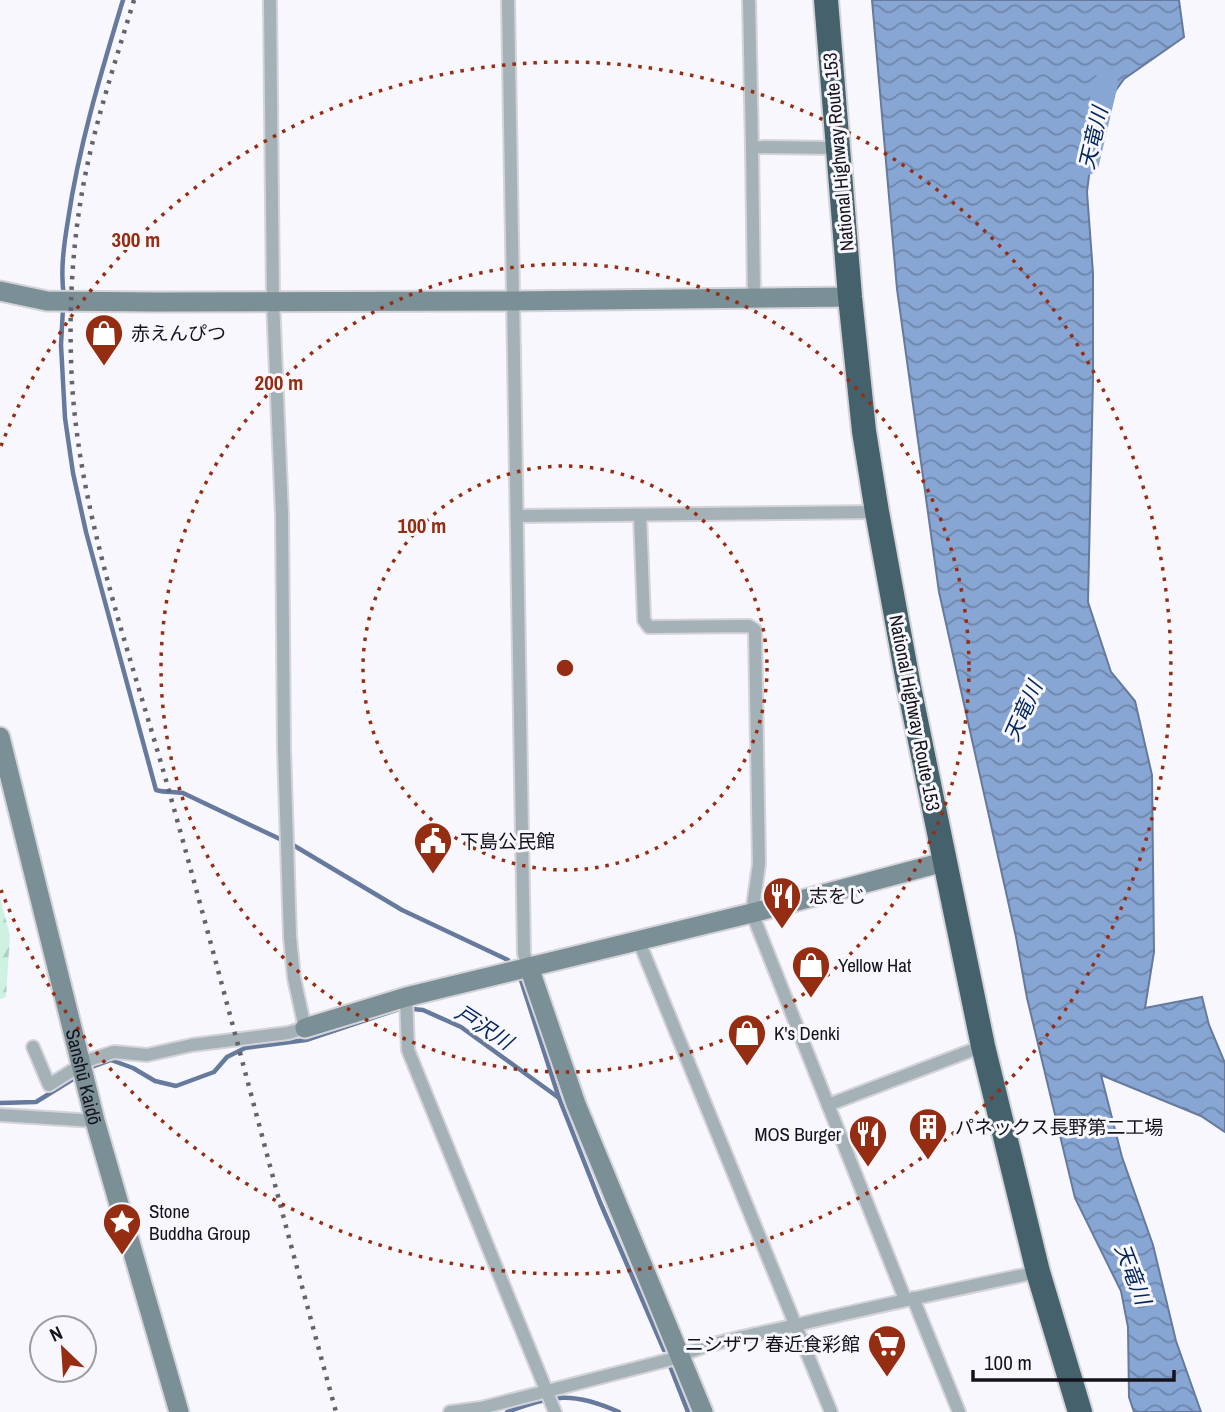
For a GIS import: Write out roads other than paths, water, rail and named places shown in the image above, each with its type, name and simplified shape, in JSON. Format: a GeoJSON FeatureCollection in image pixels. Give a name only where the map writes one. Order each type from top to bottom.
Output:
{"type":"FeatureCollection","features":[{"type":"Feature","properties":{"kind":"highway","name":"National Highway Route 153"},"geometry":{"type":"LineString","coordinates":[[825,0],[850,297],[864,431],[877,512],[944,862],[983,1046],[1038,1272],[1080,1412]]}},
{"type":"Feature","properties":{"kind":"street"},"geometry":{"type":"LineString","coordinates":[[270,0],[273,301],[282,515],[284,749],[290,937],[305,1028]]}},
{"type":"Feature","properties":{"kind":"street"},"geometry":{"type":"LineString","coordinates":[[509,0],[524,954],[576,1104],[703,1412]]}},
{"type":"Feature","properties":{"kind":"street"},"geometry":{"type":"LineString","coordinates":[[749,0],[754,298]]}},
{"type":"Feature","properties":{"kind":"street"},"geometry":{"type":"LineString","coordinates":[[752,147],[837,148]]}},
{"type":"Feature","properties":{"kind":"street"},"geometry":{"type":"LineString","coordinates":[[0,291],[47,300],[512,301],[850,297]]}},
{"type":"Feature","properties":{"kind":"street"},"geometry":{"type":"LineString","coordinates":[[517,516],[877,512]]}},
{"type":"Feature","properties":{"kind":"street"},"geometry":{"type":"LineString","coordinates":[[640,515],[645,620],[649,626],[749,626],[755,630],[759,864],[752,913],[828,1105],[959,1412]]}},
{"type":"Feature","properties":{"kind":"street","name":"Sanshū Kaidō"},"geometry":{"type":"LineString","coordinates":[[0,737],[95,1121],[179,1412]]}},
{"type":"Feature","properties":{"kind":"street"},"geometry":{"type":"LineString","coordinates":[[33,1047],[49,1085],[82,1064],[114,1052],[147,1055],[192,1045],[288,1033],[406,1005],[528,967],[752,913],[944,862]]}},
{"type":"Feature","properties":{"kind":"street"},"geometry":{"type":"LineString","coordinates":[[638,939],[831,1412]]}},
{"type":"Feature","properties":{"kind":"street"},"geometry":{"type":"LineString","coordinates":[[406,1005],[408,1050],[550,1401]]}},
{"type":"Feature","properties":{"kind":"street"},"geometry":{"type":"LineString","coordinates":[[828,1105],[983,1046]]}},
{"type":"Feature","properties":{"kind":"street"},"geometry":{"type":"LineString","coordinates":[[0,1115],[95,1121]]}},
{"type":"Feature","properties":{"kind":"street"},"geometry":{"type":"LineString","coordinates":[[450,1412],[550,1401],[673,1360],[687,1352],[909,1298],[1038,1272]]}},
{"type":"Feature","properties":{"kind":"water"},"geometry":{"type":"Polygon","coordinates":[[[872,0],[1179,0],[1184,37],[1124,79],[1096,118],[1087,192],[1093,273],[1088,602],[1111,672],[1135,701],[1152,775],[1154,952],[1145,1008],[1202,997],[1209,1025],[1225,1063],[1225,1132],[1201,1116],[1101,1075],[1122,1157],[1153,1245],[1176,1341],[1201,1412],[1134,1412],[1129,1397],[1128,1327],[1121,1291],[1075,1198],[1027,998],[1016,937],[939,592],[897,289],[872,0]]]}},
{"type":"Feature","properties":{"kind":"waterway"},"geometry":{"type":"LineString","coordinates":[[64,296],[64,248],[78,164],[123,0]]}},
{"type":"Feature","properties":{"kind":"waterway","name":"天竜川"},"geometry":{"type":"LineString","coordinates":[[1087,163],[1106,83]]}},
{"type":"Feature","properties":{"kind":"waterway"},"geometry":{"type":"LineString","coordinates":[[63,308],[61,345],[65,418],[73,473],[86,532],[156,790],[183,793],[282,840]]}},
{"type":"Feature","properties":{"kind":"waterway"},"geometry":{"type":"LineString","coordinates":[[293,845],[402,910],[508,960]]}},
{"type":"Feature","properties":{"kind":"waterway","name":"戸沢川"},"geometry":{"type":"LineString","coordinates":[[520,977],[559,1098],[600,1202],[664,1350]]}},
{"type":"Feature","properties":{"kind":"waterway","name":"戸沢川"},"geometry":{"type":"LineString","coordinates":[[89,1068],[111,1060],[133,1068],[155,1081],[176,1086],[214,1072],[227,1057],[245,1048],[306,1040],[402,1008],[423,1010],[461,1027],[559,1098]]}},
{"type":"Feature","properties":{"kind":"waterway","name":"戸沢川"},"geometry":{"type":"LineString","coordinates":[[0,1103],[36,1102],[78,1076]]}},
{"type":"Feature","properties":{"kind":"waterway","name":"戸沢川"},"geometry":{"type":"LineString","coordinates":[[670,1366],[688,1412]]}},
{"type":"Feature","properties":{"kind":"waterway"},"geometry":{"type":"LineString","coordinates":[[507,1412],[538,1402],[563,1398],[588,1401],[619,1412]]}},
{"type":"Feature","properties":{"kind":"railway"},"geometry":{"type":"LineString","coordinates":[[134,0],[93,141],[76,235],[71,358],[82,469],[123,636],[171,798],[336,1412]]}},
{"type":"Feature","properties":{"kind":"place","name":"赤えんぴつ"},"geometry":{"type":"Point","coordinates":[104,367]}},
{"type":"Feature","properties":{"kind":"place","name":"下島公民館"},"geometry":{"type":"Point","coordinates":[433,875]}},
{"type":"Feature","properties":{"kind":"place","name":"志をじ"},"geometry":{"type":"Point","coordinates":[782,930]}},
{"type":"Feature","properties":{"kind":"place","name":"Yellow Hat"},"geometry":{"type":"Point","coordinates":[811,999]}},
{"type":"Feature","properties":{"kind":"place","name":"K's Denki"},"geometry":{"type":"Point","coordinates":[747,1067]}},
{"type":"Feature","properties":{"kind":"place","name":"パネックス長野第二工場"},"geometry":{"type":"Point","coordinates":[928,1161]}},
{"type":"Feature","properties":{"kind":"place","name":"MOS Burger"},"geometry":{"type":"Point","coordinates":[868,1168]}},
{"type":"Feature","properties":{"kind":"place","name":"Stone Buddha Group"},"geometry":{"type":"Point","coordinates":[122,1256]}},
{"type":"Feature","properties":{"kind":"place","name":"ニシザワ 春近食彩館"},"geometry":{"type":"Point","coordinates":[887,1378]}}]}
